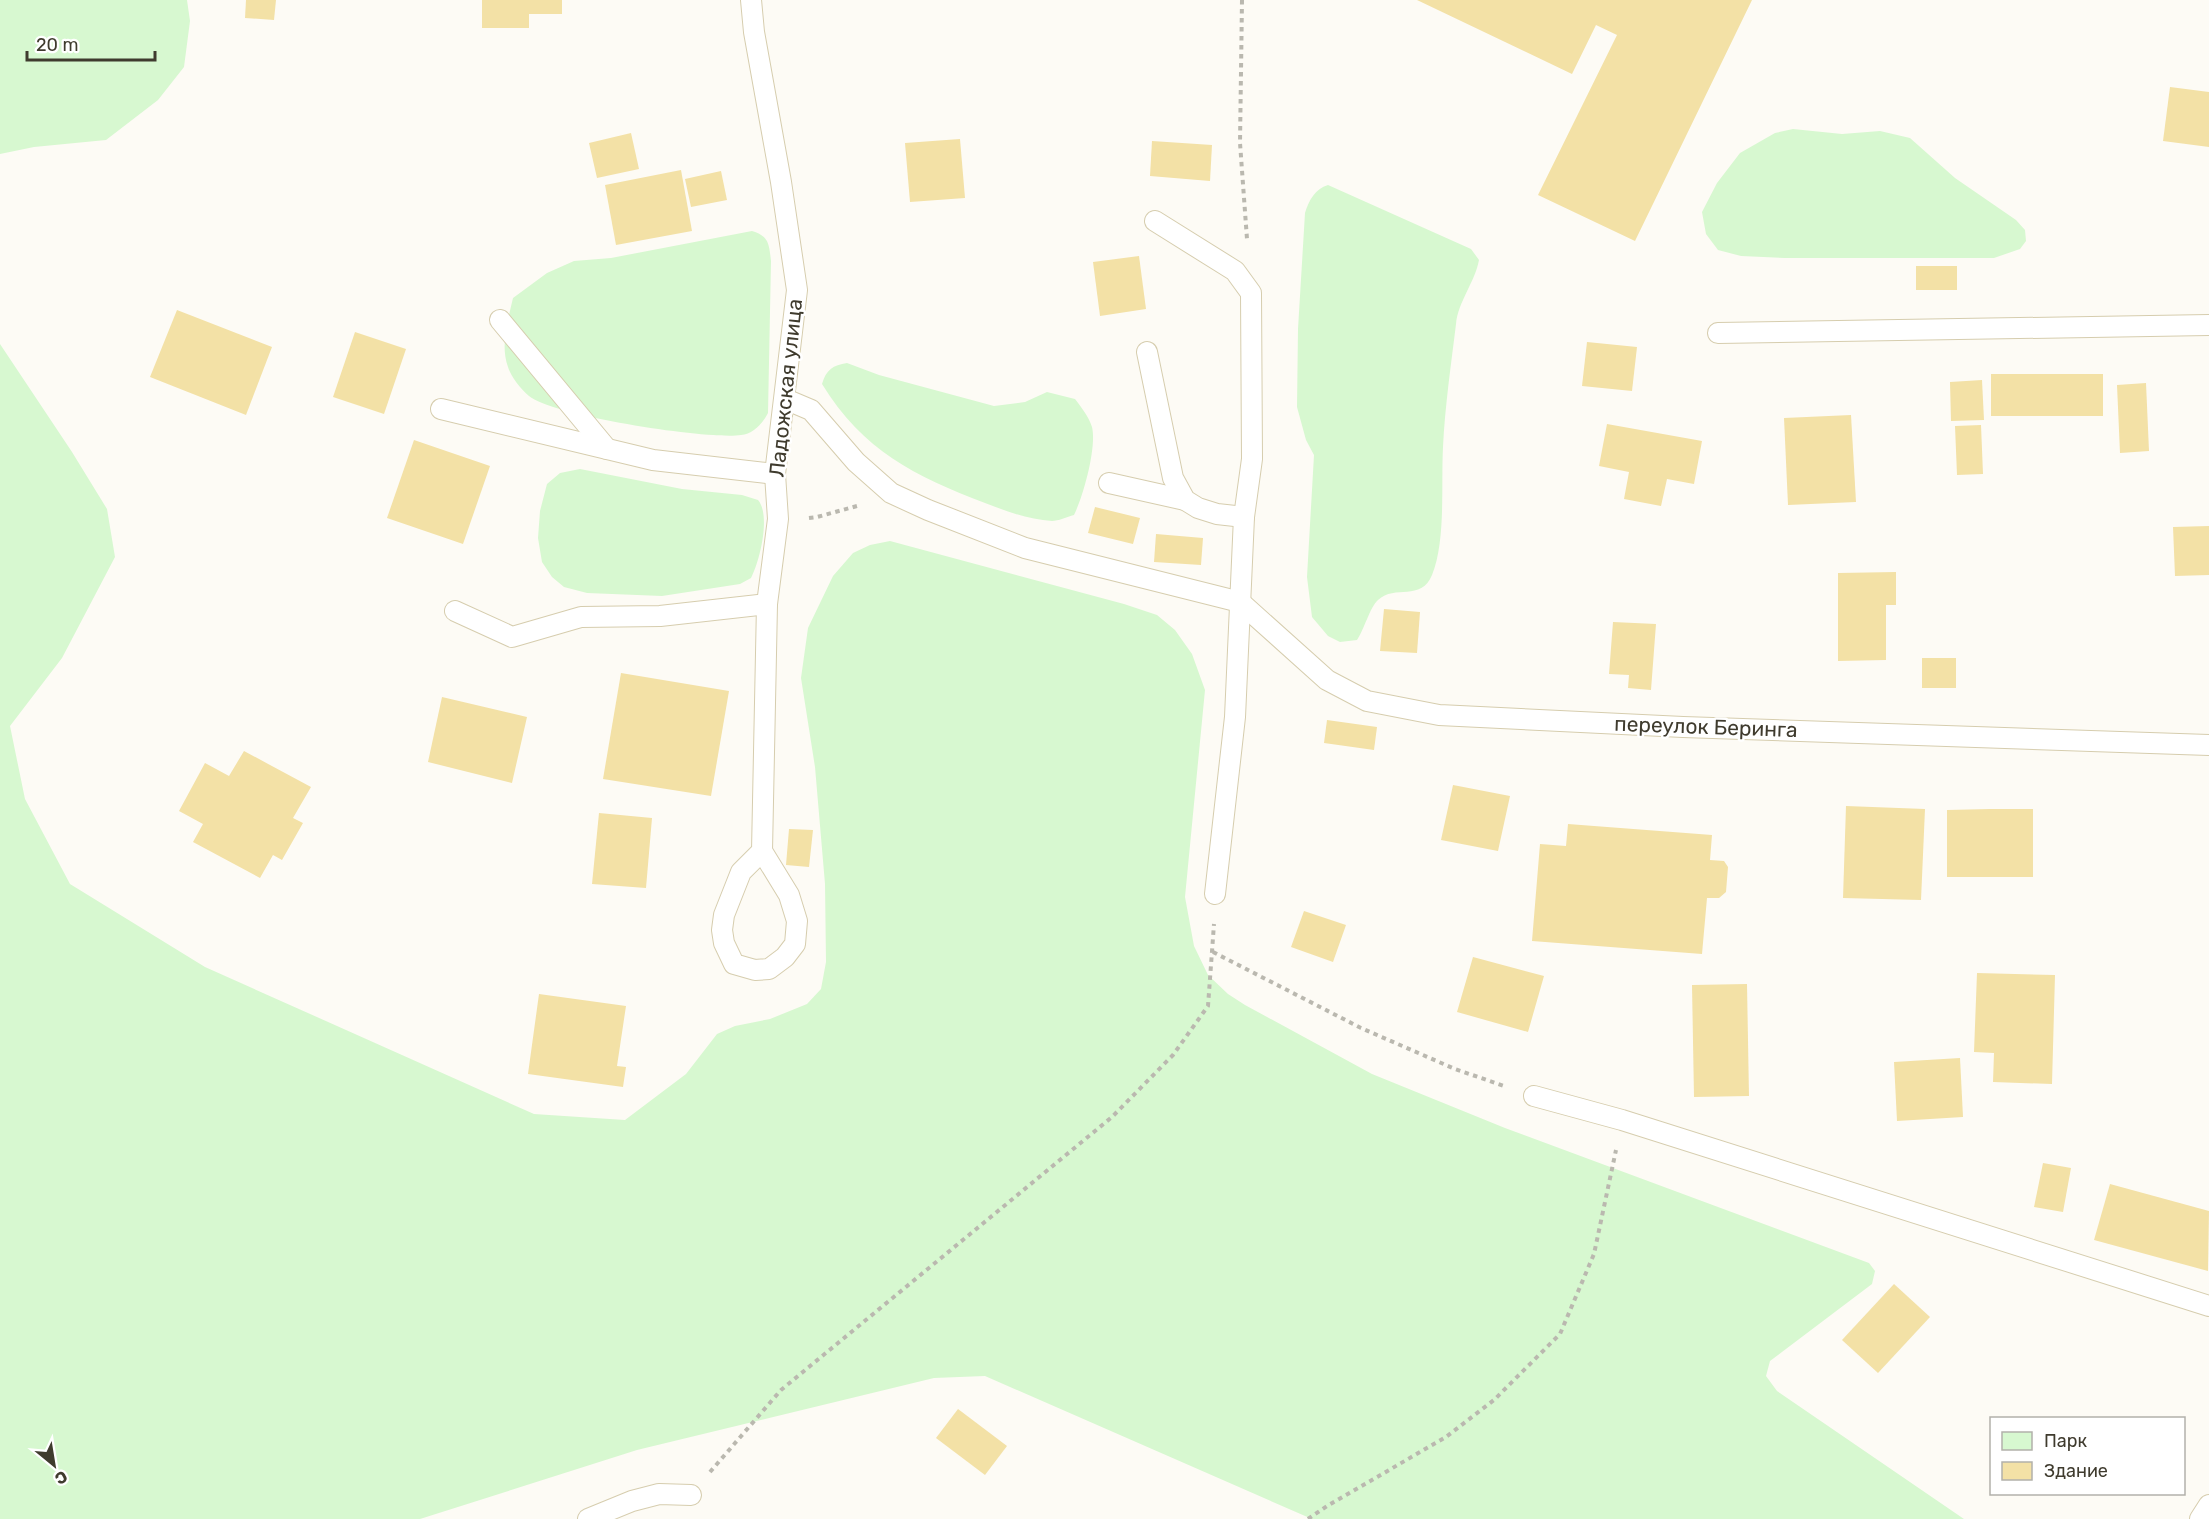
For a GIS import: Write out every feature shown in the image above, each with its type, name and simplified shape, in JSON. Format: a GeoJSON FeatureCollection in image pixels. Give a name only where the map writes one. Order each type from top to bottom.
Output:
{"type":"FeatureCollection","features":[{"type":"Feature","properties":{"kind":"lane","name":"Ладожская улица"},"geometry":{"type":"LineString","coordinates":[[751,0],[753,32],[781,182],[797,290],[775,474],[778,519],[767,604],[762,851]]}},
{"type":"Feature","properties":{"kind":"lane"},"geometry":{"type":"LineString","coordinates":[[1155,221],[1235,271],[1251,293],[1252,459],[1244,517],[1235,717],[1215,894]]}},
{"type":"Feature","properties":{"kind":"lane"},"geometry":{"type":"LineString","coordinates":[[500,320],[607,449]]}},
{"type":"Feature","properties":{"kind":"lane"},"geometry":{"type":"LineString","coordinates":[[1718,333],[2209,325]]}},
{"type":"Feature","properties":{"kind":"lane"},"geometry":{"type":"LineString","coordinates":[[1147,352],[1173,478],[1185,500]]}},
{"type":"Feature","properties":{"kind":"lane"},"geometry":{"type":"LineString","coordinates":[[785,399],[811,410],[856,462],[891,493],[928,510],[1025,548],[1240,602]]}},
{"type":"Feature","properties":{"kind":"lane"},"geometry":{"type":"LineString","coordinates":[[441,409],[653,460],[775,474]]}},
{"type":"Feature","properties":{"kind":"lane"},"geometry":{"type":"LineString","coordinates":[[1109,483],[1185,500],[1198,508],[1217,514],[1244,517]]}},
{"type":"Feature","properties":{"kind":"lane","name":"переулок Беринга"},"geometry":{"type":"LineString","coordinates":[[1240,602],[1327,680],[1367,701],[1439,715],[1683,727],[2209,745]]}},
{"type":"Feature","properties":{"kind":"lane"},"geometry":{"type":"LineString","coordinates":[[454,611],[512,637],[581,616],[660,616],[767,604]]}},
{"type":"Feature","properties":{"kind":"lane"},"geometry":{"type":"LineString","coordinates":[[762,851],[789,895],[797,921],[795,944],[785,957],[769,969],[754,970],[734,964],[726,951],[722,930],[724,915],[741,872],[762,851]]}},
{"type":"Feature","properties":{"kind":"lane"},"geometry":{"type":"LineString","coordinates":[[1534,1096],[1623,1120],[2209,1306]]}},
{"type":"Feature","properties":{"kind":"lane"},"geometry":{"type":"LineString","coordinates":[[588,1519],[632,1501],[659,1494],[691,1495]]}},
{"type":"Feature","properties":{"kind":"lane"},"geometry":{"type":"LineString","coordinates":[[2200,1519],[2209,1505]]}},
{"type":"Feature","properties":{"kind":"path"},"geometry":{"type":"LineString","coordinates":[[1242,0],[1240,143],[1251,293]]}},
{"type":"Feature","properties":{"kind":"path"},"geometry":{"type":"LineString","coordinates":[[778,519],[817,517],[862,505],[891,493]]}},
{"type":"Feature","properties":{"kind":"path"},"geometry":{"type":"LineString","coordinates":[[691,1495],[781,1390],[1112,1117],[1173,1055],[1208,1006],[1215,894]]}},
{"type":"Feature","properties":{"kind":"path"},"geometry":{"type":"LineString","coordinates":[[1213,952],[1361,1028],[1455,1069],[1534,1096]]}},
{"type":"Feature","properties":{"kind":"path"},"geometry":{"type":"LineString","coordinates":[[1308,1519],[1446,1437],[1494,1400],[1560,1334],[1594,1254],[1623,1120]]}},
{"type":"Feature","properties":{"kind":"green space"},"geometry":{"type":"Polygon","coordinates":[[[0,0],[187,0],[190,21],[184,67],[158,100],[106,140],[34,147],[0,154],[0,0]]]}},
{"type":"Feature","properties":{"kind":"green space"},"geometry":{"type":"Polygon","coordinates":[[[1793,129],[1842,134],[1880,131],[1910,138],[1955,178],[2016,220],[2025,230],[2026,241],[2020,249],[1994,258],[1785,258],[1741,256],[1718,250],[1706,234],[1702,212],[1717,183],[1740,153],[1775,133],[1793,129]]]}},
{"type":"Feature","properties":{"kind":"green space"},"geometry":{"type":"Polygon","coordinates":[[[1328,185],[1471,249],[1479,260],[1457,316],[1444,432],[1441,529],[1432,575],[1427,583],[1415,591],[1392,593],[1378,600],[1357,640],[1340,642],[1328,636],[1312,617],[1307,577],[1314,455],[1306,440],[1297,407],[1298,329],[1305,213],[1313,196],[1319,189],[1328,185]]]}},
{"type":"Feature","properties":{"kind":"green space"},"geometry":{"type":"Polygon","coordinates":[[[752,231],[765,238],[770,250],[771,261],[768,413],[753,430],[741,435],[697,434],[598,418],[544,404],[529,396],[511,375],[506,359],[505,341],[513,298],[547,273],[574,261],[611,258],[752,231]]]}},
{"type":"Feature","properties":{"kind":"green space"},"geometry":{"type":"Polygon","coordinates":[[[0,344],[107,509],[115,557],[62,658],[10,726],[25,799],[70,884],[205,967],[534,1114],[625,1120],[686,1074],[717,1034],[735,1026],[770,1019],[807,1004],[821,989],[826,962],[825,884],[815,767],[801,678],[808,628],[833,576],[853,553],[870,545],[890,541],[1124,604],[1157,615],[1175,630],[1192,654],[1205,690],[1185,897],[1194,946],[1208,975],[1228,994],[1245,1005],[1372,1074],[1505,1128],[1869,1263],[1875,1271],[1872,1284],[1770,1361],[1766,1376],[1777,1391],[1964,1519],[1312,1519],[985,1376],[934,1378],[637,1450],[420,1519],[0,1519],[0,344]]]}},
{"type":"Feature","properties":{"kind":"green space"},"geometry":{"type":"Polygon","coordinates":[[[847,363],[879,375],[994,406],[1025,402],[1047,392],[1075,399],[1085,412],[1092,427],[1093,447],[1088,472],[1074,515],[1052,521],[1018,515],[960,493],[913,471],[893,458],[855,427],[822,384],[831,369],[847,363]]]}},
{"type":"Feature","properties":{"kind":"green space"},"geometry":{"type":"Polygon","coordinates":[[[580,469],[682,489],[742,495],[758,500],[764,516],[764,527],[761,550],[751,578],[740,584],[662,596],[587,593],[564,587],[552,577],[542,562],[538,538],[540,511],[547,484],[560,473],[580,469]]]}},
{"type":"Feature","properties":{"kind":"building"},"geometry":{"type":"Polygon","coordinates":[[[246,0],[276,0],[274,20],[245,18],[246,0]]]}},
{"type":"Feature","properties":{"kind":"building"},"geometry":{"type":"Polygon","coordinates":[[[482,0],[562,0],[562,14],[529,14],[529,28],[482,28],[482,0]]]}},
{"type":"Feature","properties":{"kind":"building"},"geometry":{"type":"Polygon","coordinates":[[[1417,0],[1752,0],[1635,241],[1538,195],[1617,35],[1596,25],[1572,74],[1417,0]]]}},
{"type":"Feature","properties":{"kind":"building"},"geometry":{"type":"Polygon","coordinates":[[[2170,87],[2209,92],[2209,147],[2163,141],[2170,87]]]}},
{"type":"Feature","properties":{"kind":"building"},"geometry":{"type":"Polygon","coordinates":[[[631,133],[639,169],[597,178],[589,143],[631,133]]]}},
{"type":"Feature","properties":{"kind":"building"},"geometry":{"type":"Polygon","coordinates":[[[960,139],[965,198],[910,202],[905,143],[960,139]]]}},
{"type":"Feature","properties":{"kind":"building"},"geometry":{"type":"Polygon","coordinates":[[[1152,141],[1212,145],[1210,181],[1150,176],[1152,141]]]}},
{"type":"Feature","properties":{"kind":"building"},"geometry":{"type":"Polygon","coordinates":[[[681,170],[692,231],[616,245],[605,185],[681,170]]]}},
{"type":"Feature","properties":{"kind":"building"},"geometry":{"type":"Polygon","coordinates":[[[721,171],[727,200],[691,207],[685,179],[721,171]]]}},
{"type":"Feature","properties":{"kind":"building"},"geometry":{"type":"Polygon","coordinates":[[[1139,256],[1146,309],[1100,316],[1093,262],[1139,256]]]}},
{"type":"Feature","properties":{"kind":"building"},"geometry":{"type":"Polygon","coordinates":[[[1916,266],[1957,266],[1957,290],[1916,290],[1916,266]]]}},
{"type":"Feature","properties":{"kind":"building"},"geometry":{"type":"Polygon","coordinates":[[[177,310],[272,347],[246,415],[150,377],[177,310]]]}},
{"type":"Feature","properties":{"kind":"building"},"geometry":{"type":"Polygon","coordinates":[[[355,332],[406,349],[384,414],[333,397],[355,332]]]}},
{"type":"Feature","properties":{"kind":"building"},"geometry":{"type":"Polygon","coordinates":[[[1587,342],[1637,347],[1632,391],[1582,386],[1587,342]]]}},
{"type":"Feature","properties":{"kind":"building"},"geometry":{"type":"Polygon","coordinates":[[[1991,374],[2103,374],[2103,416],[1991,416],[1991,374]]]}},
{"type":"Feature","properties":{"kind":"building"},"geometry":{"type":"Polygon","coordinates":[[[1982,380],[1984,420],[1951,421],[1950,382],[1982,380]]]}},
{"type":"Feature","properties":{"kind":"building"},"geometry":{"type":"Polygon","coordinates":[[[2146,383],[2149,451],[2120,453],[2117,385],[2146,383]]]}},
{"type":"Feature","properties":{"kind":"building"},"geometry":{"type":"Polygon","coordinates":[[[1851,415],[1856,502],[1788,505],[1784,418],[1851,415]]]}},
{"type":"Feature","properties":{"kind":"building"},"geometry":{"type":"Polygon","coordinates":[[[1607,424],[1702,441],[1694,484],[1667,479],[1661,506],[1624,499],[1629,472],[1599,466],[1607,424]]]}},
{"type":"Feature","properties":{"kind":"building"},"geometry":{"type":"Polygon","coordinates":[[[1981,425],[1983,474],[1957,475],[1955,426],[1981,425]]]}},
{"type":"Feature","properties":{"kind":"building"},"geometry":{"type":"Polygon","coordinates":[[[414,440],[490,466],[463,544],[387,518],[414,440]]]}},
{"type":"Feature","properties":{"kind":"building"},"geometry":{"type":"Polygon","coordinates":[[[1095,507],[1140,518],[1133,544],[1088,533],[1095,507]]]}},
{"type":"Feature","properties":{"kind":"building"},"geometry":{"type":"Polygon","coordinates":[[[2209,526],[2209,575],[2175,576],[2173,527],[2209,526]]]}},
{"type":"Feature","properties":{"kind":"building"},"geometry":{"type":"Polygon","coordinates":[[[1156,534],[1203,538],[1201,565],[1154,562],[1156,534]]]}},
{"type":"Feature","properties":{"kind":"building"},"geometry":{"type":"Polygon","coordinates":[[[1896,572],[1896,605],[1886,605],[1886,660],[1838,661],[1838,573],[1896,572]]]}},
{"type":"Feature","properties":{"kind":"building"},"geometry":{"type":"Polygon","coordinates":[[[1384,609],[1420,612],[1417,653],[1380,651],[1384,609]]]}},
{"type":"Feature","properties":{"kind":"building"},"geometry":{"type":"Polygon","coordinates":[[[1613,622],[1656,624],[1651,690],[1628,688],[1629,675],[1609,674],[1613,622]]]}},
{"type":"Feature","properties":{"kind":"building"},"geometry":{"type":"Polygon","coordinates":[[[1922,658],[1956,658],[1956,688],[1922,688],[1922,658]]]}},
{"type":"Feature","properties":{"kind":"building"},"geometry":{"type":"Polygon","coordinates":[[[621,673],[729,691],[711,796],[603,779],[621,673]]]}},
{"type":"Feature","properties":{"kind":"building"},"geometry":{"type":"Polygon","coordinates":[[[442,697],[527,717],[512,783],[428,762],[442,697]]]}},
{"type":"Feature","properties":{"kind":"building"},"geometry":{"type":"Polygon","coordinates":[[[1327,720],[1377,727],[1374,750],[1324,743],[1327,720]]]}},
{"type":"Feature","properties":{"kind":"building"},"geometry":{"type":"Polygon","coordinates":[[[244,751],[311,787],[293,818],[303,823],[282,860],[273,855],[260,878],[193,842],[203,824],[179,811],[205,763],[229,776],[244,751]]]}},
{"type":"Feature","properties":{"kind":"building"},"geometry":{"type":"Polygon","coordinates":[[[1453,785],[1510,796],[1498,851],[1441,840],[1453,785]]]}},
{"type":"Feature","properties":{"kind":"building"},"geometry":{"type":"Polygon","coordinates":[[[1846,806],[1925,809],[1921,900],[1843,898],[1846,806]]]}},
{"type":"Feature","properties":{"kind":"building"},"geometry":{"type":"Polygon","coordinates":[[[2033,809],[2033,877],[1947,877],[1947,810],[2033,809]]]}},
{"type":"Feature","properties":{"kind":"building"},"geometry":{"type":"Polygon","coordinates":[[[599,813],[652,818],[646,888],[592,884],[599,813]]]}},
{"type":"Feature","properties":{"kind":"building"},"geometry":{"type":"Polygon","coordinates":[[[1568,824],[1712,835],[1710,860],[1724,861],[1728,867],[1726,892],[1719,898],[1707,898],[1702,954],[1532,941],[1540,844],[1566,846],[1568,824]]]}},
{"type":"Feature","properties":{"kind":"building"},"geometry":{"type":"Polygon","coordinates":[[[789,829],[813,830],[809,867],[786,865],[789,829]]]}},
{"type":"Feature","properties":{"kind":"building"},"geometry":{"type":"Polygon","coordinates":[[[1304,911],[1346,925],[1333,962],[1291,947],[1304,911]]]}},
{"type":"Feature","properties":{"kind":"building"},"geometry":{"type":"Polygon","coordinates":[[[1473,957],[1544,976],[1528,1032],[1457,1012],[1473,957]]]}},
{"type":"Feature","properties":{"kind":"building"},"geometry":{"type":"Polygon","coordinates":[[[1977,973],[2055,975],[2052,1084],[1993,1082],[1994,1053],[1974,1052],[1977,973]]]}},
{"type":"Feature","properties":{"kind":"building"},"geometry":{"type":"Polygon","coordinates":[[[1747,984],[1749,1096],[1694,1097],[1692,985],[1747,984]]]}},
{"type":"Feature","properties":{"kind":"building"},"geometry":{"type":"Polygon","coordinates":[[[539,994],[626,1006],[617,1066],[626,1067],[623,1087],[528,1074],[539,994]]]}},
{"type":"Feature","properties":{"kind":"building"},"geometry":{"type":"Polygon","coordinates":[[[1960,1058],[1963,1117],[1897,1121],[1894,1062],[1960,1058]]]}},
{"type":"Feature","properties":{"kind":"building"},"geometry":{"type":"Polygon","coordinates":[[[2043,1163],[2071,1168],[2063,1212],[2034,1207],[2043,1163]]]}},
{"type":"Feature","properties":{"kind":"building"},"geometry":{"type":"Polygon","coordinates":[[[2110,1184],[2209,1211],[2208,1271],[2094,1240],[2110,1184]]]}},
{"type":"Feature","properties":{"kind":"building"},"geometry":{"type":"Polygon","coordinates":[[[1894,1284],[1930,1317],[1878,1373],[1842,1340],[1894,1284]]]}},
{"type":"Feature","properties":{"kind":"building"},"geometry":{"type":"Polygon","coordinates":[[[958,1409],[1007,1446],[985,1475],[936,1438],[958,1409]]]}}]}
